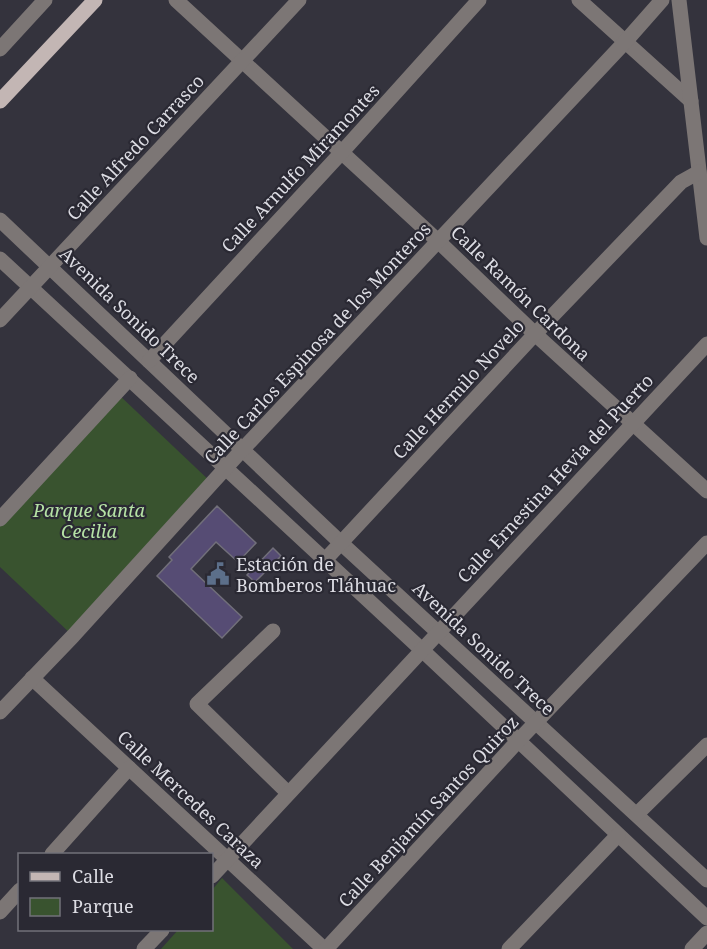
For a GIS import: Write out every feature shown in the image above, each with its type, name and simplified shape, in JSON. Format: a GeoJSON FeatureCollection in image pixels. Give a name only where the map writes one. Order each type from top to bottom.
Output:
{"type":"FeatureCollection","features":[{"type":"Feature","properties":{"kind":"main road"},"geometry":{"type":"LineString","coordinates":[[0,101],[95,0]]}},
{"type":"Feature","properties":{"kind":"street"},"geometry":{"type":"LineString","coordinates":[[0,49],[45,0]]}},
{"type":"Feature","properties":{"kind":"street","name":"Calle Ramón Cardona"},"geometry":{"type":"LineString","coordinates":[[176,0],[707,491]]}},
{"type":"Feature","properties":{"kind":"street","name":"Calle Alfredo Carrasco"},"geometry":{"type":"LineString","coordinates":[[0,320],[299,0]]}},
{"type":"Feature","properties":{"kind":"street","name":"Calle Arnulfo Miramontes"},"geometry":{"type":"LineString","coordinates":[[149,361],[342,153],[479,0]]}},
{"type":"Feature","properties":{"kind":"street"},"geometry":{"type":"LineString","coordinates":[[579,0],[691,101]]}},
{"type":"Feature","properties":{"kind":"street","name":"Calle Carlos Espinosa de los Monteros"},"geometry":{"type":"LineString","coordinates":[[0,712],[662,0]]}},
{"type":"Feature","properties":{"kind":"street"},"geometry":{"type":"LineString","coordinates":[[679,0],[691,101],[704,172],[707,238]]}},
{"type":"Feature","properties":{"kind":"street","name":"Calle Hermilo Novelo"},"geometry":{"type":"LineString","coordinates":[[325,560],[535,334],[681,182],[704,172]]}},
{"type":"Feature","properties":{"kind":"street","name":"Avenida Sonido Trece"},"geometry":{"type":"LineString","coordinates":[[0,220],[438,633],[707,880]]}},
{"type":"Feature","properties":{"kind":"street"},"geometry":{"type":"LineString","coordinates":[[0,259],[707,918]]}},
{"type":"Feature","properties":{"kind":"street","name":"Calle Ernestina Hevia del Puerto"},"geometry":{"type":"LineString","coordinates":[[213,875],[707,344]]}},
{"type":"Feature","properties":{"kind":"street"},"geometry":{"type":"LineString","coordinates":[[0,519],[130,378]]}},
{"type":"Feature","properties":{"kind":"street","name":"Calle Benjamín Santos Quiroz"},"geometry":{"type":"LineString","coordinates":[[325,949],[518,741],[707,543]]}},
{"type":"Feature","properties":{"kind":"street"},"geometry":{"type":"LineString","coordinates":[[273,631],[196,704],[288,793]]}},
{"type":"Feature","properties":{"kind":"street","name":"Calle Mercedes Caraza"},"geometry":{"type":"LineString","coordinates":[[32,678],[325,949]]}},
{"type":"Feature","properties":{"kind":"street"},"geometry":{"type":"LineString","coordinates":[[637,814],[707,745]]}},
{"type":"Feature","properties":{"kind":"street"},"geometry":{"type":"LineString","coordinates":[[54,853],[129,768]]}},
{"type":"Feature","properties":{"kind":"street"},"geometry":{"type":"LineString","coordinates":[[509,949],[618,835]]}},
{"type":"Feature","properties":{"kind":"street"},"geometry":{"type":"LineString","coordinates":[[0,912],[18,892]]}},
{"type":"Feature","properties":{"kind":"street"},"geometry":{"type":"LineString","coordinates":[[144,949],[161,931]]}},
{"type":"Feature","properties":{"kind":"street"},"geometry":{"type":"LineString","coordinates":[[692,949],[707,933]]}},
{"type":"Feature","properties":{"kind":"green space","name":"Parque Santa Cecilia"},"geometry":{"type":"Polygon","coordinates":[[[118,394],[213,484],[72,635],[0,567],[0,520],[118,394]]]}},
{"type":"Feature","properties":{"kind":"green space"},"geometry":{"type":"Polygon","coordinates":[[[222,878],[293,949],[161,949],[177,931],[213,931],[213,889],[222,878]]]}},
{"type":"Feature","properties":{"kind":"building"},"geometry":{"type":"Polygon","coordinates":[[[217,506],[256,543],[238,562],[216,542],[191,569],[242,617],[222,638],[157,576],[172,560],[169,557],[217,506]]]}},
{"type":"Feature","properties":{"kind":"building"},"geometry":{"type":"Polygon","coordinates":[[[273,548],[281,556],[255,582],[247,575],[273,548]]]}},
{"type":"Feature","properties":{"kind":"place","name":"Estación de Bomberos Tláhuac"},"geometry":{"type":"Point","coordinates":[218,574]}}]}
